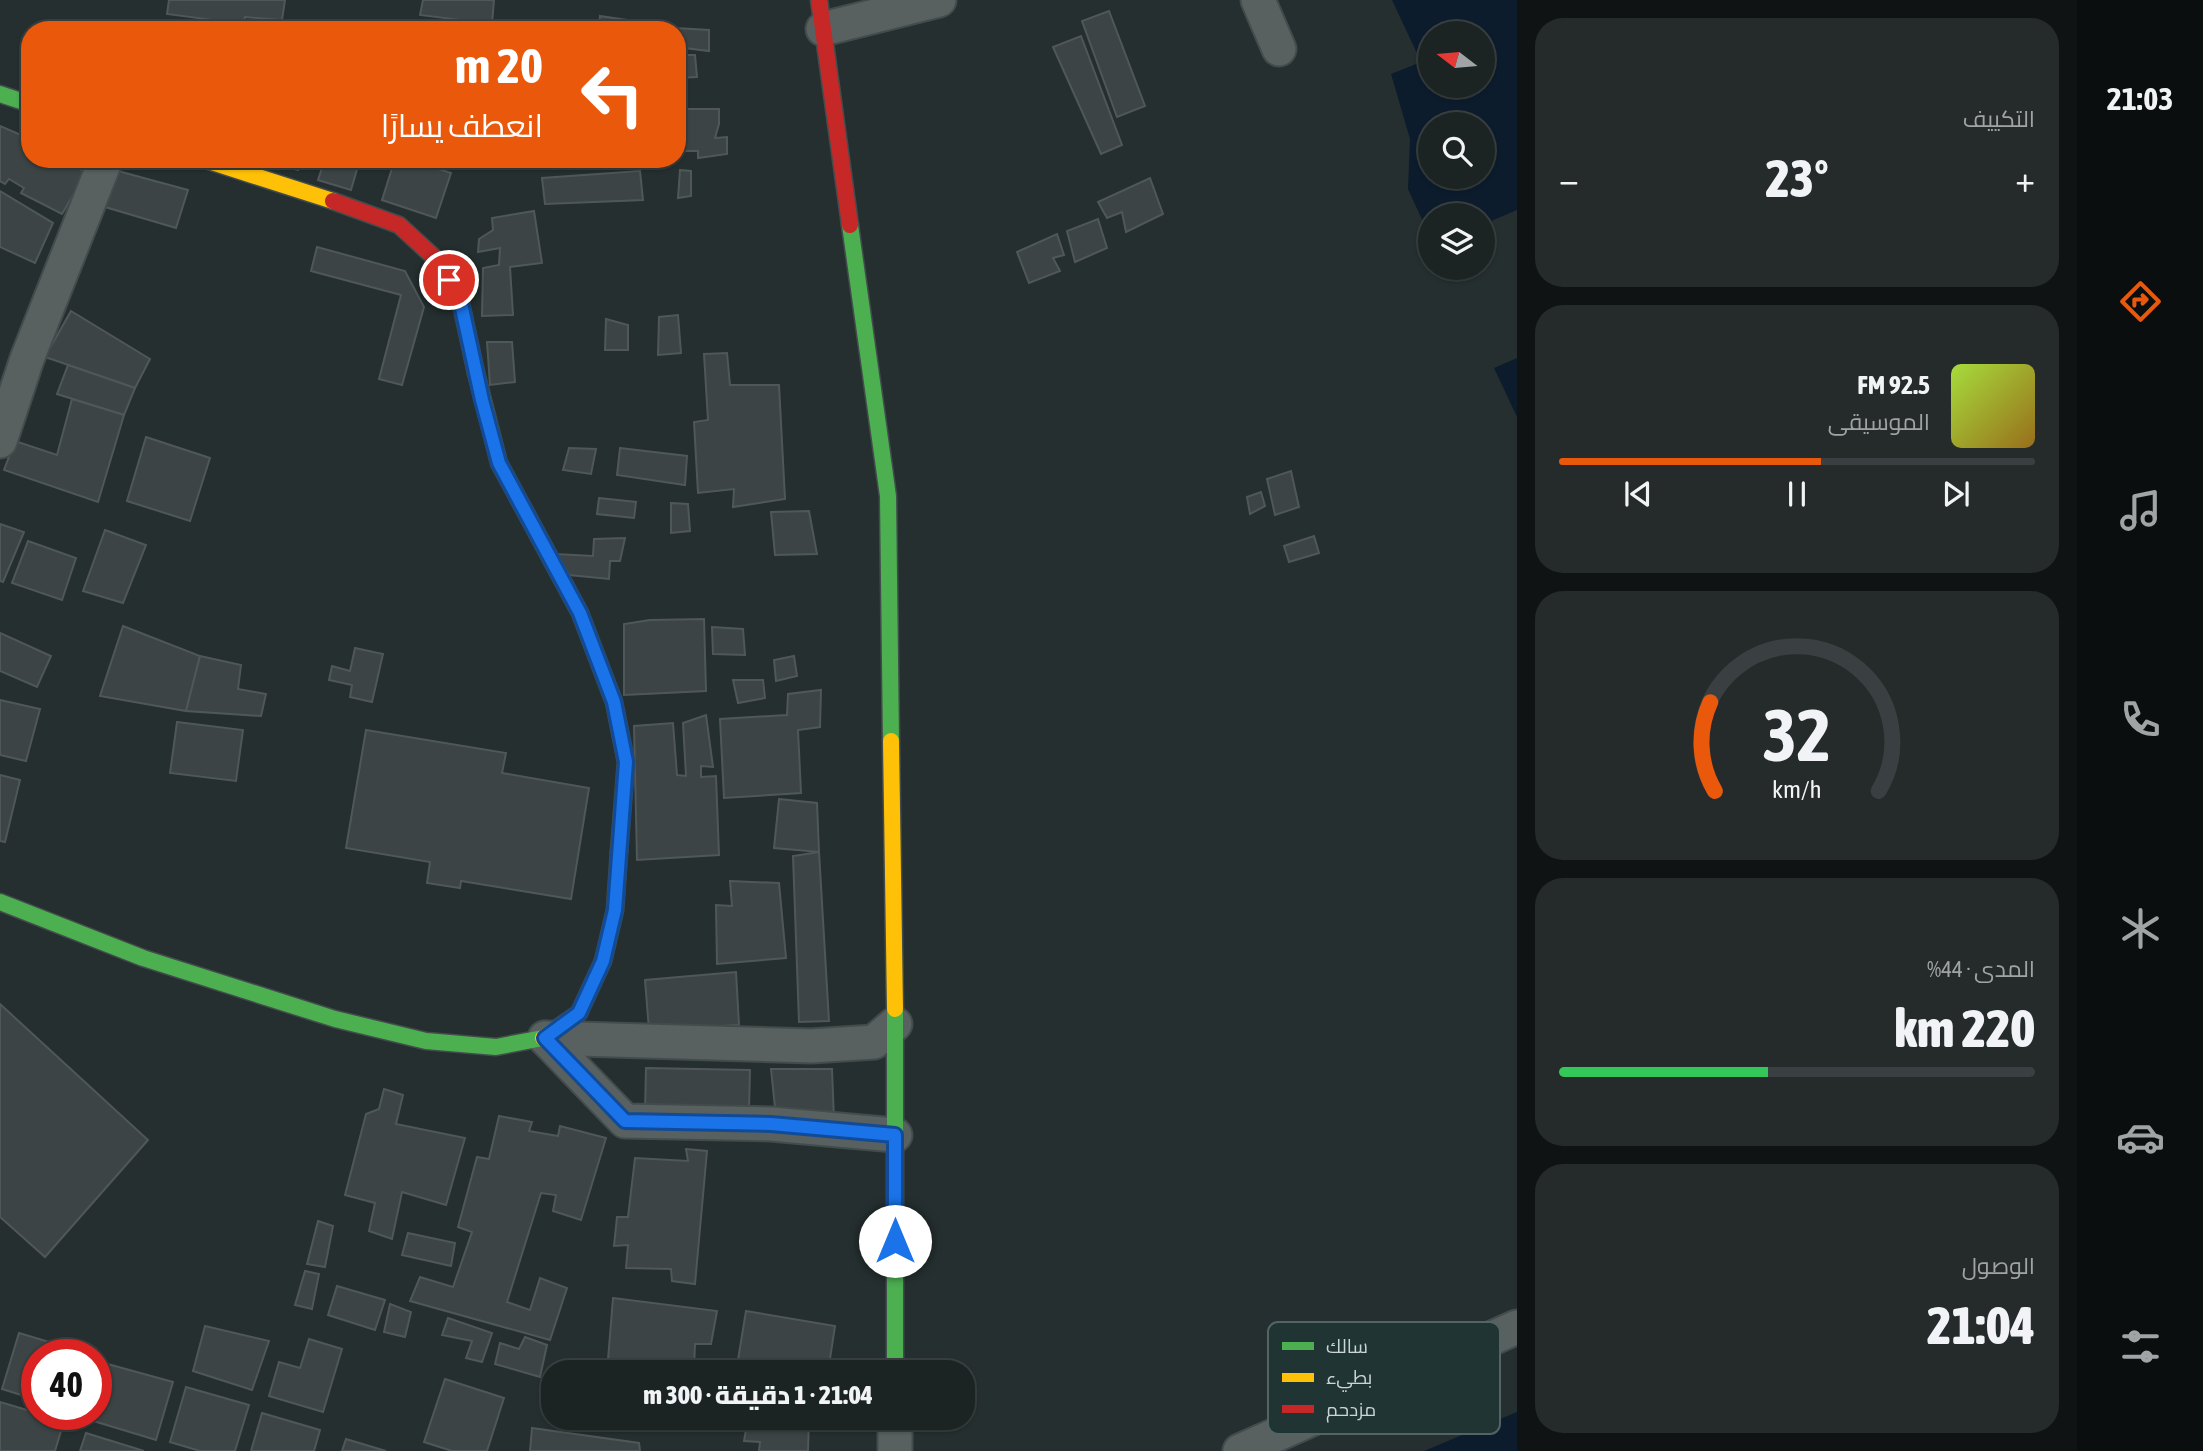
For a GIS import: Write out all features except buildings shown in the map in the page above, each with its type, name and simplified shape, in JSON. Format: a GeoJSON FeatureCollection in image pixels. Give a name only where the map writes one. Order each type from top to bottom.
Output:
{"type":"FeatureCollection","features":[{"type":"Feature","properties":{"kind":"main road"},"geometry":{"type":"LineString","coordinates":[[821,15],[888,496],[895,1024],[895,1360]]}},
{"type":"Feature","properties":{"kind":"main road"},"geometry":{"type":"LineString","coordinates":[[0,94],[21,101]]}},
{"type":"Feature","properties":{"kind":"main road"},"geometry":{"type":"LineString","coordinates":[[0,902],[143,958],[335,1019],[426,1041],[496,1046],[545,1038],[579,1013],[603,961],[615,910],[626,762],[614,702],[580,613],[499,463],[460,299],[437,260],[398,225],[230,168]]}},
{"type":"Feature","properties":{"kind":"street"},"geometry":{"type":"LineString","coordinates":[[821,15],[939,0]]}},
{"type":"Feature","properties":{"kind":"street"},"geometry":{"type":"LineString","coordinates":[[1258,0],[1279,49]]}},
{"type":"Feature","properties":{"kind":"street"},"geometry":{"type":"LineString","coordinates":[[0,441],[27,359],[102,168]]}},
{"type":"Feature","properties":{"kind":"street"},"geometry":{"type":"LineString","coordinates":[[545,1038],[811,1046],[874,1042],[895,1024]]}},
{"type":"Feature","properties":{"kind":"street"},"geometry":{"type":"LineString","coordinates":[[545,1038],[625,1121],[771,1124],[895,1135]]}},
{"type":"Feature","properties":{"kind":"street"},"geometry":{"type":"LineString","coordinates":[[1500,1335],[1517,1327]]}},
{"type":"Feature","properties":{"kind":"street"},"geometry":{"type":"LineString","coordinates":[[895,1430],[895,1451]]}},
{"type":"Feature","properties":{"kind":"street"},"geometry":{"type":"LineString","coordinates":[[1240,1451],[1278,1434]]}},
{"type":"Feature","properties":{"kind":"water"},"geometry":{"type":"Polygon","coordinates":[[[1392,0],[1517,0],[1517,210],[1495,219],[1495,203],[1418,203],[1418,211],[1408,189],[1410,139],[1391,74],[1418,63],[1418,98],[1495,98],[1495,21],[1418,21],[1418,56],[1392,0]]]}},
{"type":"Feature","properties":{"kind":"water"},"geometry":{"type":"Polygon","coordinates":[[[1517,358],[1517,417],[1494,368],[1517,358]]]}},
{"type":"Feature","properties":{"kind":"water"},"geometry":{"type":"Polygon","coordinates":[[[1517,1412],[1517,1451],[1424,1451],[1465,1434],[1500,1434],[1500,1419],[1517,1412]]]}},
{"type":"Feature","properties":{"kind":"traffic: fast"},"geometry":{"type":"LineString","coordinates":[[0,94],[21,101]]}},
{"type":"Feature","properties":{"kind":"traffic: fast"},"geometry":{"type":"LineString","coordinates":[[850,225],[888,496],[891,741]]}},
{"type":"Feature","properties":{"kind":"traffic: fast"},"geometry":{"type":"LineString","coordinates":[[476,373],[499,463],[580,613],[614,702],[626,762],[619,852]]}},
{"type":"Feature","properties":{"kind":"traffic: fast"},"geometry":{"type":"LineString","coordinates":[[0,902],[143,958],[335,1019],[426,1041],[496,1047],[543,1038]]}},
{"type":"Feature","properties":{"kind":"traffic: fast"},"geometry":{"type":"LineString","coordinates":[[895,1009],[895,1360]]}},
{"type":"Feature","properties":{"kind":"traffic: slow"},"geometry":{"type":"LineString","coordinates":[[230,168],[333,201]]}},
{"type":"Feature","properties":{"kind":"traffic: slow"},"geometry":{"type":"LineString","coordinates":[[891,741],[895,1009]]}},
{"type":"Feature","properties":{"kind":"traffic: slow"},"geometry":{"type":"LineString","coordinates":[[543,1038],[579,1013],[603,961],[615,910],[619,852]]}},
{"type":"Feature","properties":{"kind":"traffic: jam"},"geometry":{"type":"LineString","coordinates":[[819,0],[850,225]]}},
{"type":"Feature","properties":{"kind":"traffic: jam"},"geometry":{"type":"LineString","coordinates":[[333,201],[399,225],[437,260],[460,299],[476,373]]}},
{"type":"Feature","properties":{"kind":"route"},"geometry":{"type":"LineString","coordinates":[[449,280],[460,299],[499,463],[580,613],[614,702],[626,762],[615,910],[603,961],[579,1013],[545,1038],[625,1121],[771,1124],[895,1135],[895,1241]]}}]}
